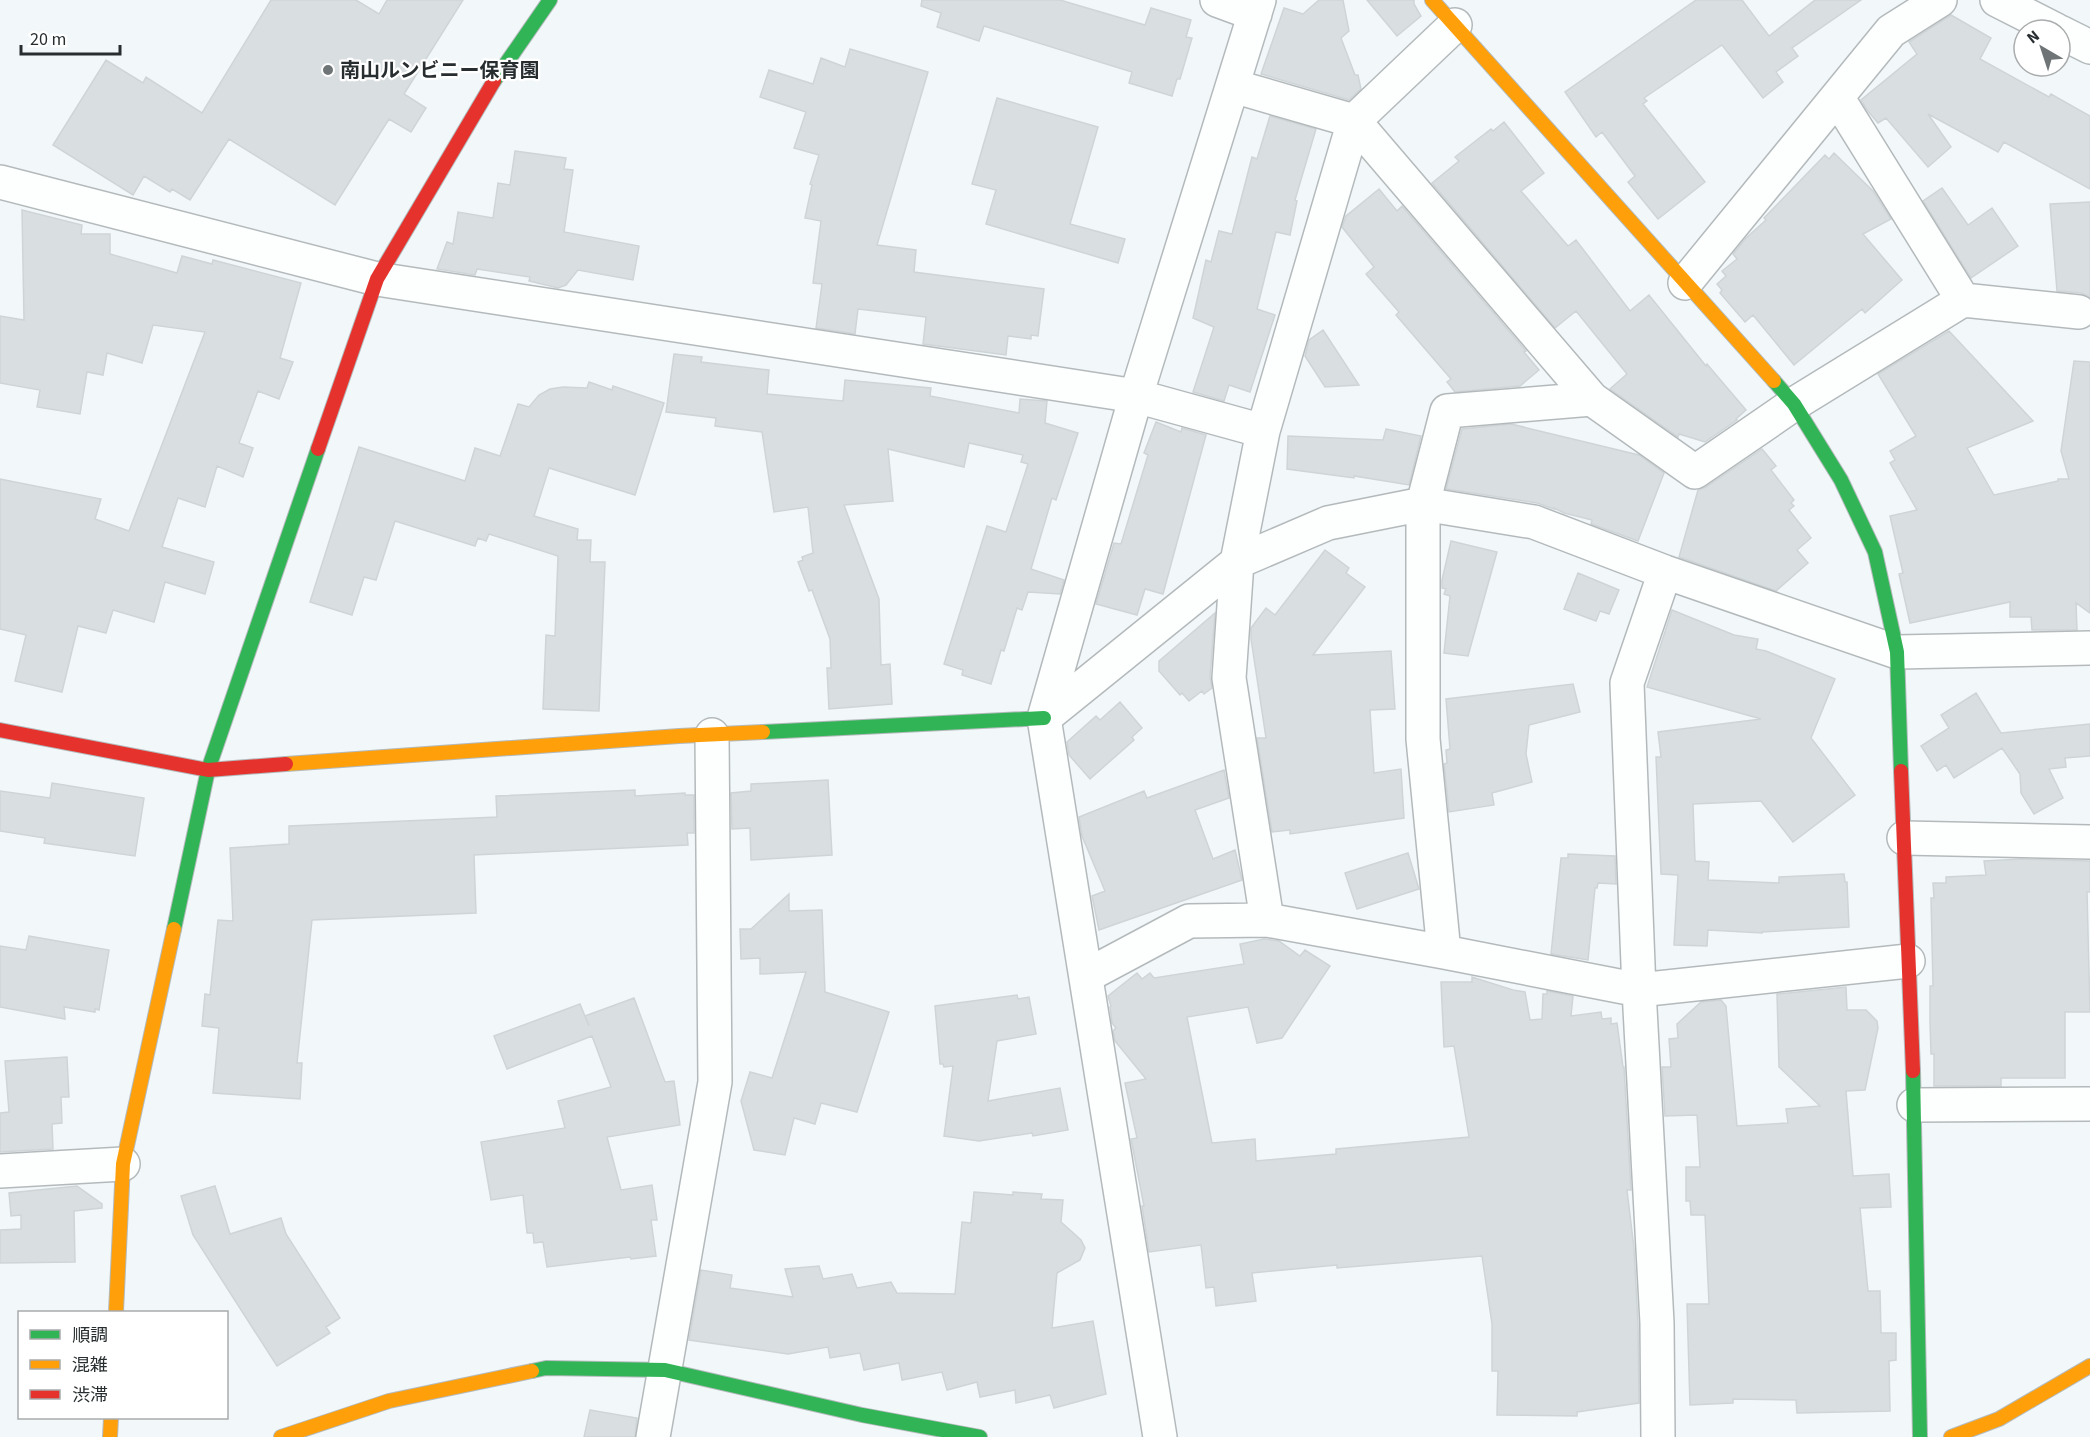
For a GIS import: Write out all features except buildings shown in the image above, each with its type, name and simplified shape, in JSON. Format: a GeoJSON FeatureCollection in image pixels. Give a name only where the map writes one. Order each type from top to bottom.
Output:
{"type":"FeatureCollection","features":[{"type":"Feature","properties":{"kind":"street"},"geometry":{"type":"LineString","coordinates":[[116,1311],[123,1164],[208,770],[378,279],[491,85],[550,0]]}},
{"type":"Feature","properties":{"kind":"street"},"geometry":{"type":"LineString","coordinates":[[1160,1437],[1044,718],[1136,396],[1257,7],[1217,0]]}},
{"type":"Feature","properties":{"kind":"street"},"geometry":{"type":"LineString","coordinates":[[1432,0],[1794,404],[1841,480],[1875,552],[1897,652],[1914,1105],[1920,1437]]}},
{"type":"Feature","properties":{"kind":"street"},"geometry":{"type":"LineString","coordinates":[[1685,283],[1891,31],[1940,0]]}},
{"type":"Feature","properties":{"kind":"street"},"geometry":{"type":"LineString","coordinates":[[1997,0],[2032,18]]}},
{"type":"Feature","properties":{"kind":"street"},"geometry":{"type":"LineString","coordinates":[[1267,920],[1229,678],[1237,562],[1263,431],[1354,121],[1455,25]]}},
{"type":"Feature","properties":{"kind":"street"},"geometry":{"type":"LineString","coordinates":[[2072,38],[2090,47]]}},
{"type":"Feature","properties":{"kind":"street"},"geometry":{"type":"LineString","coordinates":[[1233,86],[1354,121],[1592,399],[1695,472],[1794,404],[1963,300],[2079,312]]}},
{"type":"Feature","properties":{"kind":"street"},"geometry":{"type":"LineString","coordinates":[[1837,97],[1963,300]]}},
{"type":"Feature","properties":{"kind":"street"},"geometry":{"type":"LineString","coordinates":[[0,182],[378,279],[1136,396],[1263,431]]}},
{"type":"Feature","properties":{"kind":"street"},"geometry":{"type":"LineString","coordinates":[[1444,952],[1423,739],[1423,504],[1447,411],[1592,399]]}},
{"type":"Feature","properties":{"kind":"street"},"geometry":{"type":"LineString","coordinates":[[0,730],[208,770],[712,735],[1044,718],[1237,562],[1328,523],[1423,504],[1534,522],[1665,572],[1897,652],[2090,648]]}},
{"type":"Feature","properties":{"kind":"street"},"geometry":{"type":"LineString","coordinates":[[1658,1437],[1658,1323],[1639,990],[1627,682],[1665,572]]}},
{"type":"Feature","properties":{"kind":"street"},"geometry":{"type":"LineString","coordinates":[[653,1437],[715,1082],[712,735]]}},
{"type":"Feature","properties":{"kind":"street"},"geometry":{"type":"LineString","coordinates":[[1904,838],[2090,842]]}},
{"type":"Feature","properties":{"kind":"street"},"geometry":{"type":"LineString","coordinates":[[1086,976],[1189,921],[1267,920],[1639,990],[1908,961]]}},
{"type":"Feature","properties":{"kind":"street"},"geometry":{"type":"LineString","coordinates":[[1914,1105],[2090,1104]]}},
{"type":"Feature","properties":{"kind":"street"},"geometry":{"type":"LineString","coordinates":[[0,1171],[123,1164]]}},
{"type":"Feature","properties":{"kind":"street"},"geometry":{"type":"LineString","coordinates":[[1951,1437],[2000,1419],[2090,1366]]}},
{"type":"Feature","properties":{"kind":"street"},"geometry":{"type":"LineString","coordinates":[[281,1437],[389,1401],[546,1368],[665,1370],[862,1415],[980,1437]]}},
{"type":"Feature","properties":{"kind":"street"},"geometry":{"type":"LineString","coordinates":[[110,1437],[111,1419]]}},
{"type":"Feature","properties":{"kind":"traffic: fast"},"geometry":{"type":"LineString","coordinates":[[494,81],[550,0]]}},
{"type":"Feature","properties":{"kind":"traffic: fast"},"geometry":{"type":"LineString","coordinates":[[1774,381],[1794,404],[1841,480],[1875,552],[1897,652],[1901,771]]}},
{"type":"Feature","properties":{"kind":"traffic: fast"},"geometry":{"type":"LineString","coordinates":[[174,929],[208,770],[318,449]]}},
{"type":"Feature","properties":{"kind":"traffic: fast"},"geometry":{"type":"LineString","coordinates":[[763,732],[1044,718]]}},
{"type":"Feature","properties":{"kind":"traffic: fast"},"geometry":{"type":"LineString","coordinates":[[1913,1071],[1920,1437]]}},
{"type":"Feature","properties":{"kind":"traffic: fast"},"geometry":{"type":"LineString","coordinates":[[532,1371],[546,1368],[665,1370],[862,1415],[980,1437]]}},
{"type":"Feature","properties":{"kind":"traffic: slow"},"geometry":{"type":"LineString","coordinates":[[1432,0],[1774,381]]}},
{"type":"Feature","properties":{"kind":"traffic: slow"},"geometry":{"type":"LineString","coordinates":[[286,764],[763,732]]}},
{"type":"Feature","properties":{"kind":"traffic: slow"},"geometry":{"type":"LineString","coordinates":[[116,1311],[123,1164],[174,929]]}},
{"type":"Feature","properties":{"kind":"traffic: slow"},"geometry":{"type":"LineString","coordinates":[[1951,1437],[1999,1419],[2090,1366]]}},
{"type":"Feature","properties":{"kind":"traffic: slow"},"geometry":{"type":"LineString","coordinates":[[281,1437],[389,1401],[532,1371]]}},
{"type":"Feature","properties":{"kind":"traffic: slow"},"geometry":{"type":"LineString","coordinates":[[110,1437],[111,1419]]}},
{"type":"Feature","properties":{"kind":"traffic: jam"},"geometry":{"type":"LineString","coordinates":[[318,449],[377,279],[494,81]]}},
{"type":"Feature","properties":{"kind":"traffic: jam"},"geometry":{"type":"LineString","coordinates":[[0,730],[208,770],[286,764]]}},
{"type":"Feature","properties":{"kind":"traffic: jam"},"geometry":{"type":"LineString","coordinates":[[1901,771],[1913,1071]]}},
{"type":"Feature","properties":{"kind":"place","name":"南山ルンビニー保育園"},"geometry":{"type":"Point","coordinates":[328,70]}}]}
